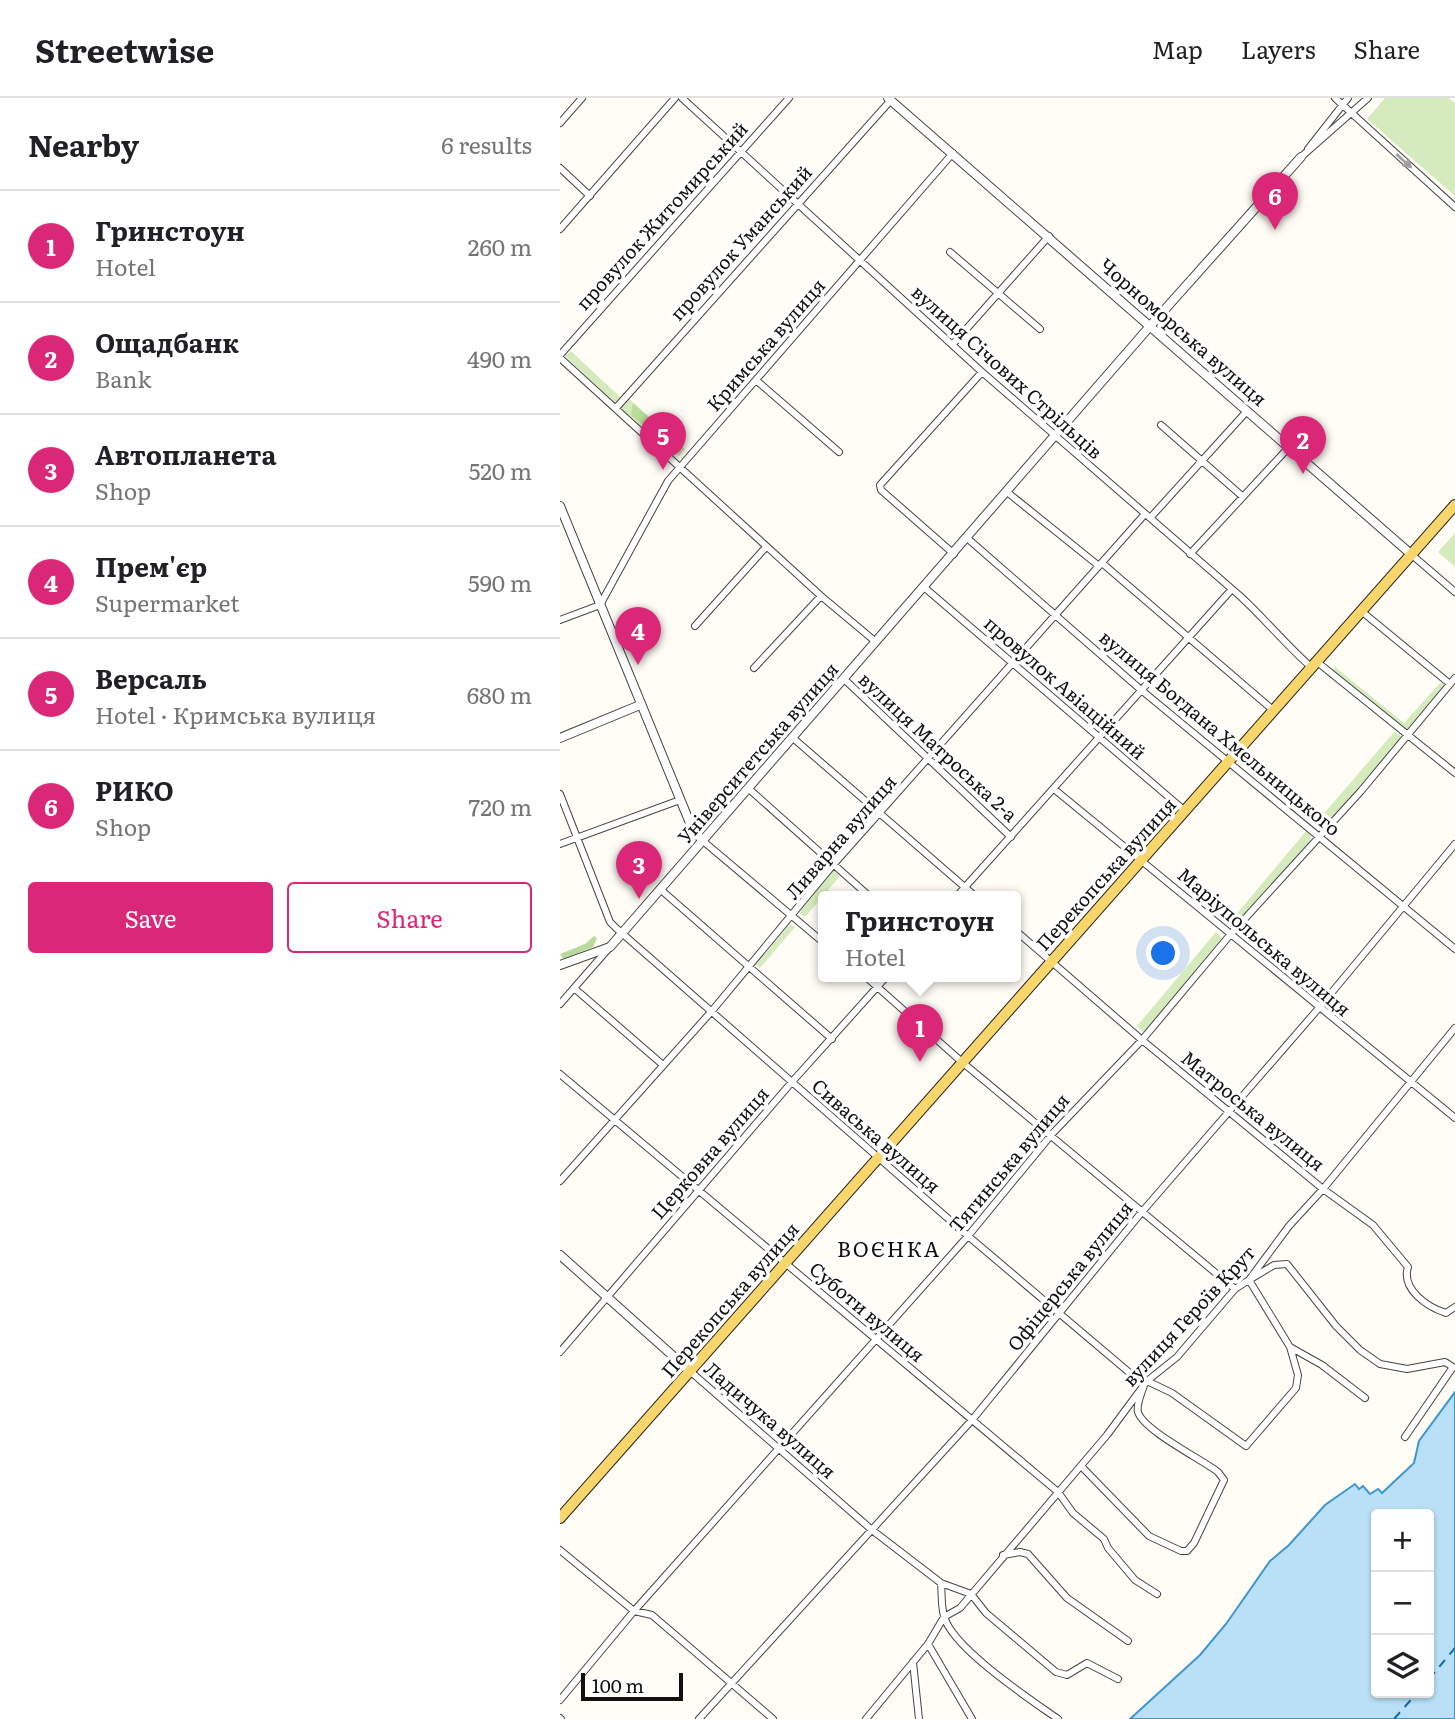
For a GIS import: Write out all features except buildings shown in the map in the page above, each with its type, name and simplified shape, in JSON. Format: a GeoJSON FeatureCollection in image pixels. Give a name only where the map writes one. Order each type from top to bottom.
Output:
{"type":"FeatureCollection","features":[{"type":"Feature","properties":{"kind":"main road","name":"Перекопська вулиця"},"geometry":{"type":"LineString","coordinates":[[560,1518],[1455,505]]}},
{"type":"Feature","properties":{"kind":"street"},"geometry":{"type":"LineString","coordinates":[[560,123],[582,98]]}},
{"type":"Feature","properties":{"kind":"street"},"geometry":{"type":"LineString","coordinates":[[560,229],[675,98]]}},
{"type":"Feature","properties":{"kind":"street","name":"вулиця Січових Стрільців"},"geometry":{"type":"LineString","coordinates":[[682,98],[982,372],[1232,589],[1278,631],[1282,641],[1455,774]]}},
{"type":"Feature","properties":{"kind":"street","name":"провулок Житомирський"},"geometry":{"type":"LineString","coordinates":[[560,357],[789,98]]}},
{"type":"Feature","properties":{"kind":"street"},"geometry":{"type":"LineString","coordinates":[[1335,98],[1455,207]]}},
{"type":"Feature","properties":{"kind":"street","name":"Університетська вулиця"},"geometry":{"type":"LineString","coordinates":[[560,1004],[925,588],[1151,325],[1301,157],[1348,98]]}},
{"type":"Feature","properties":{"kind":"street","name":"Університетська вулиця"},"geometry":{"type":"LineString","coordinates":[[1301,157],[1353,115],[1368,98]]}},
{"type":"Feature","properties":{"kind":"street","name":"Чорноморська вулиця"},"geometry":{"type":"LineString","coordinates":[[890,99],[1455,592]]}},
{"type":"Feature","properties":{"kind":"street","name":"провулок Уманський"},"geometry":{"type":"LineString","coordinates":[[616,408],[890,99]]}},
{"type":"Feature","properties":{"kind":"street","name":"Кримська вулиця"},"geometry":{"type":"LineString","coordinates":[[600,605],[668,481],[953,153]]}},
{"type":"Feature","properties":{"kind":"street"},"geometry":{"type":"LineString","coordinates":[[560,168],[590,196]]}},
{"type":"Feature","properties":{"kind":"street"},"geometry":{"type":"LineString","coordinates":[[953,344],[1049,236]]}},
{"type":"Feature","properties":{"kind":"street"},"geometry":{"type":"LineString","coordinates":[[950,252],[1040,330]]}},
{"type":"Feature","properties":{"kind":"street"},"geometry":{"type":"LineString","coordinates":[[560,357],[766,547],[876,642]]}},
{"type":"Feature","properties":{"kind":"street"},"geometry":{"type":"LineString","coordinates":[[954,554],[881,490],[880,485],[982,372]]}},
{"type":"Feature","properties":{"kind":"street"},"geometry":{"type":"LineString","coordinates":[[757,381],[839,452]]}},
{"type":"Feature","properties":{"kind":"street","name":"Ливарна вулиця"},"geometry":{"type":"LineString","coordinates":[[560,1181],[711,1012],[834,865],[881,815],[1054,615],[1247,411]]}},
{"type":"Feature","properties":{"kind":"street"},"geometry":{"type":"LineString","coordinates":[[1161,425],[1203,459],[1242,496]]}},
{"type":"Feature","properties":{"kind":"street"},"geometry":{"type":"LineString","coordinates":[[1190,554],[1290,446]]}},
{"type":"Feature","properties":{"kind":"street"},"geometry":{"type":"LineString","coordinates":[[1007,492],[1100,565],[1274,711]]}},
{"type":"Feature","properties":{"kind":"street"},"geometry":{"type":"LineString","coordinates":[[560,506],[694,832],[818,938]]}},
{"type":"Feature","properties":{"kind":"street","name":"вулиця Богдана Хмельницького"},"geometry":{"type":"LineString","coordinates":[[967,538],[1140,689],[1320,835],[1403,909],[1455,949]]}},
{"type":"Feature","properties":{"kind":"street"},"geometry":{"type":"LineString","coordinates":[[695,626],[766,547]]}},
{"type":"Feature","properties":{"kind":"street","name":"провулок Авіаційний"},"geometry":{"type":"LineString","coordinates":[[925,588],[1185,811]]}},
{"type":"Feature","properties":{"kind":"street"},"geometry":{"type":"LineString","coordinates":[[961,891],[1054,789],[1096,737],[1232,589]]}},
{"type":"Feature","properties":{"kind":"street"},"geometry":{"type":"LineString","coordinates":[[754,668],[821,596]]}},
{"type":"Feature","properties":{"kind":"street"},"geometry":{"type":"LineString","coordinates":[[560,621],[600,605]]}},
{"type":"Feature","properties":{"kind":"street"},"geometry":{"type":"LineString","coordinates":[[1360,610],[1453,681]]}},
{"type":"Feature","properties":{"kind":"street","name":"вулиця Матроська 2-а"},"geometry":{"type":"LineString","coordinates":[[844,679],[1011,837]]}},
{"type":"Feature","properties":{"kind":"street","name":"Тягинська вулиця"},"geometry":{"type":"LineString","coordinates":[[560,1700],[634,1611],[968,1236],[1052,1134],[1142,1040],[1230,935],[1453,681]]}},
{"type":"Feature","properties":{"kind":"street"},"geometry":{"type":"LineString","coordinates":[[560,738],[640,705]]}},
{"type":"Feature","properties":{"kind":"street"},"geometry":{"type":"LineString","coordinates":[[793,738],[969,891]]}},
{"type":"Feature","properties":{"kind":"street"},"geometry":{"type":"LineString","coordinates":[[749,789],[863,891]]}},
{"type":"Feature","properties":{"kind":"street","name":"Маріупольська вулиця"},"geometry":{"type":"LineString","coordinates":[[1054,789],[1318,1009],[1455,1118]]}},
{"type":"Feature","properties":{"kind":"street","name":"Сиваська вулиця"},"geometry":{"type":"LineString","coordinates":[[560,794],[610,922],[621,934],[968,1236],[1146,1383],[1172,1393],[1246,1446],[1296,1388],[1298,1376],[1290,1347]]}},
{"type":"Feature","properties":{"kind":"street"},"geometry":{"type":"LineString","coordinates":[[560,844],[680,800]]}},
{"type":"Feature","properties":{"kind":"street","name":"Офіцерська вулиця"},"geometry":{"type":"LineString","coordinates":[[699,1719],[705,1716],[730,1684],[972,1420],[1142,1213],[1403,909],[1455,844]]}},
{"type":"Feature","properties":{"kind":"street"},"geometry":{"type":"LineString","coordinates":[[660,889],[751,965],[832,1039]]}},
{"type":"Feature","properties":{"kind":"street","name":"Матроська вулиця"},"geometry":{"type":"LineString","coordinates":[[1021,935],[1142,1040],[1324,1189],[1373,1225],[1408,1267],[1405,1275],[1411,1290],[1433,1309],[1446,1313],[1455,1307]]}},
{"type":"Feature","properties":{"kind":"street"},"geometry":{"type":"LineString","coordinates":[[560,965],[610,947]]}},
{"type":"Feature","properties":{"kind":"street"},"geometry":{"type":"LineString","coordinates":[[872,982],[962,1062],[1052,1134],[1142,1213],[1235,1289]]}},
{"type":"Feature","properties":{"kind":"street","name":"Церковна вулиця"},"geometry":{"type":"LineString","coordinates":[[560,1352],[791,1083],[882,982]]}},
{"type":"Feature","properties":{"kind":"street"},"geometry":{"type":"LineString","coordinates":[[574,988],[663,1065]]}},
{"type":"Feature","properties":{"kind":"street","name":"вулиця Героїв Крут"},"geometry":{"type":"LineString","coordinates":[[866,1719],[928,1644],[944,1617],[960,1608],[1081,1466],[1146,1383],[1177,1357],[1235,1289],[1249,1280],[1289,1226],[1324,1189],[1455,1028]]}},
{"type":"Feature","properties":{"kind":"street","name":"Суботи вулиця"},"geometry":{"type":"LineString","coordinates":[[560,1074],[697,1192],[1058,1492],[1073,1513],[1104,1539],[1108,1548],[1135,1580],[1157,1594]]}},
{"type":"Feature","properties":{"kind":"street","name":"Ладичука вулиця"},"geometry":{"type":"LineString","coordinates":[[560,1255],[872,1530],[941,1583],[971,1594]]}},
{"type":"Feature","properties":{"kind":"street"},"geometry":{"type":"LineString","coordinates":[[1365,1398],[1322,1365],[1290,1347],[1249,1280],[1273,1265],[1287,1264],[1336,1326],[1360,1350],[1380,1364],[1407,1369],[1446,1362],[1453,1367],[1405,1437]]}},
{"type":"Feature","properties":{"kind":"street"},"geometry":{"type":"LineString","coordinates":[[1081,1466],[1149,1535],[1181,1551],[1191,1548],[1224,1480],[1218,1472],[1154,1430],[1139,1415],[1137,1406],[1146,1383]]}},
{"type":"Feature","properties":{"kind":"street"},"geometry":{"type":"LineString","coordinates":[[560,1550],[634,1611],[652,1615],[773,1719]]}},
{"type":"Feature","properties":{"kind":"street"},"geometry":{"type":"LineString","coordinates":[[1002,1556],[1020,1552],[1028,1554],[1067,1598],[1128,1641]]}},
{"type":"Feature","properties":{"kind":"street"},"geometry":{"type":"LineString","coordinates":[[941,1583],[944,1617],[950,1630],[1003,1681],[1058,1719]]}},
{"type":"Feature","properties":{"kind":"street"},"geometry":{"type":"LineString","coordinates":[[971,1594],[986,1613],[1056,1672],[1067,1675],[1087,1663],[1118,1679]]}},
{"type":"Feature","properties":{"kind":"street"},"geometry":{"type":"LineString","coordinates":[[928,1644],[972,1719]]}},
{"type":"Feature","properties":{"kind":"street"},"geometry":{"type":"LineString","coordinates":[[913,1661],[919,1719]]}},
{"type":"Feature","properties":{"kind":"green space"},"geometry":{"type":"Polygon","coordinates":[[[1385,98],[1449,98],[1455,103],[1455,196],[1367,119],[1385,98]]]}},
{"type":"Feature","properties":{"kind":"green space"},"geometry":{"type":"Polygon","coordinates":[[[571,351],[620,397],[615,403],[565,356],[571,351]]]}},
{"type":"Feature","properties":{"kind":"green space"},"geometry":{"type":"Polygon","coordinates":[[[629,399],[685,449],[679,456],[672,450],[670,452],[620,408],[629,399]]]}},
{"type":"Feature","properties":{"kind":"green space"},"geometry":{"type":"Polygon","coordinates":[[[633,403],[667,433],[654,434],[631,415],[633,403]]]}},
{"type":"Feature","properties":{"kind":"green space"},"geometry":{"type":"Polygon","coordinates":[[[1455,533],[1455,567],[1438,552],[1455,533]]]}},
{"type":"Feature","properties":{"kind":"green space"},"geometry":{"type":"Polygon","coordinates":[[[1335,667],[1404,723],[1440,683],[1446,686],[1406,730],[1331,671],[1335,667]]]}},
{"type":"Feature","properties":{"kind":"green space"},"geometry":{"type":"Polygon","coordinates":[[[1395,731],[1401,737],[1358,790],[1321,829],[1315,824],[1395,731]]]}},
{"type":"Feature","properties":{"kind":"green space"},"geometry":{"type":"Polygon","coordinates":[[[1307,830],[1311,834],[1310,841],[1238,922],[1229,926],[1225,923],[1230,922],[1307,830]]]}},
{"type":"Feature","properties":{"kind":"green space"},"geometry":{"type":"Polygon","coordinates":[[[833,870],[840,876],[827,891],[818,891],[818,902],[805,917],[799,913],[833,870]]]}},
{"type":"Feature","properties":{"kind":"green space"},"geometry":{"type":"Polygon","coordinates":[[[790,924],[795,927],[760,968],[756,965],[790,924]]]}},
{"type":"Feature","properties":{"kind":"green space"},"geometry":{"type":"Polygon","coordinates":[[[1216,932],[1222,938],[1144,1033],[1137,1026],[1216,932]]]}},
{"type":"Feature","properties":{"kind":"green space"},"geometry":{"type":"Polygon","coordinates":[[[594,936],[597,938],[593,947],[563,959],[560,954],[585,944],[594,936]]]}},
{"type":"Feature","properties":{"kind":"water"},"geometry":{"type":"Polygon","coordinates":[[[1455,1392],[1455,1719],[1130,1719],[1200,1655],[1226,1624],[1270,1561],[1289,1545],[1325,1505],[1355,1484],[1359,1489],[1363,1486],[1370,1494],[1378,1489],[1382,1493],[1414,1463],[1419,1441],[1455,1392]]]}},
{"type":"Feature","properties":{"kind":"ferry route"},"geometry":{"type":"LineString","coordinates":[[1434,1673],[1455,1648]]}},
{"type":"Feature","properties":{"kind":"ferry route"},"geometry":{"type":"LineString","coordinates":[[1394,1719],[1413,1698]]}},
{"type":"Feature","properties":{"kind":"place","name":"РИКО"},"geometry":{"type":"Point","coordinates":[1275,230]}},
{"type":"Feature","properties":{"kind":"place","name":"Версаль"},"geometry":{"type":"Point","coordinates":[663,470]}},
{"type":"Feature","properties":{"kind":"place","name":"Ощадбанк"},"geometry":{"type":"Point","coordinates":[1303,474]}},
{"type":"Feature","properties":{"kind":"place","name":"Прем'єр"},"geometry":{"type":"Point","coordinates":[638,665]}},
{"type":"Feature","properties":{"kind":"place","name":"Автопланета"},"geometry":{"type":"Point","coordinates":[639,899]}},
{"type":"Feature","properties":{"kind":"place","name":"Гринстоун"},"geometry":{"type":"Point","coordinates":[920,1062]}},
{"type":"Feature","properties":{"kind":"district","name":"ВОЄНКА"},"geometry":{"type":"Point","coordinates":[889,1250]}}]}
